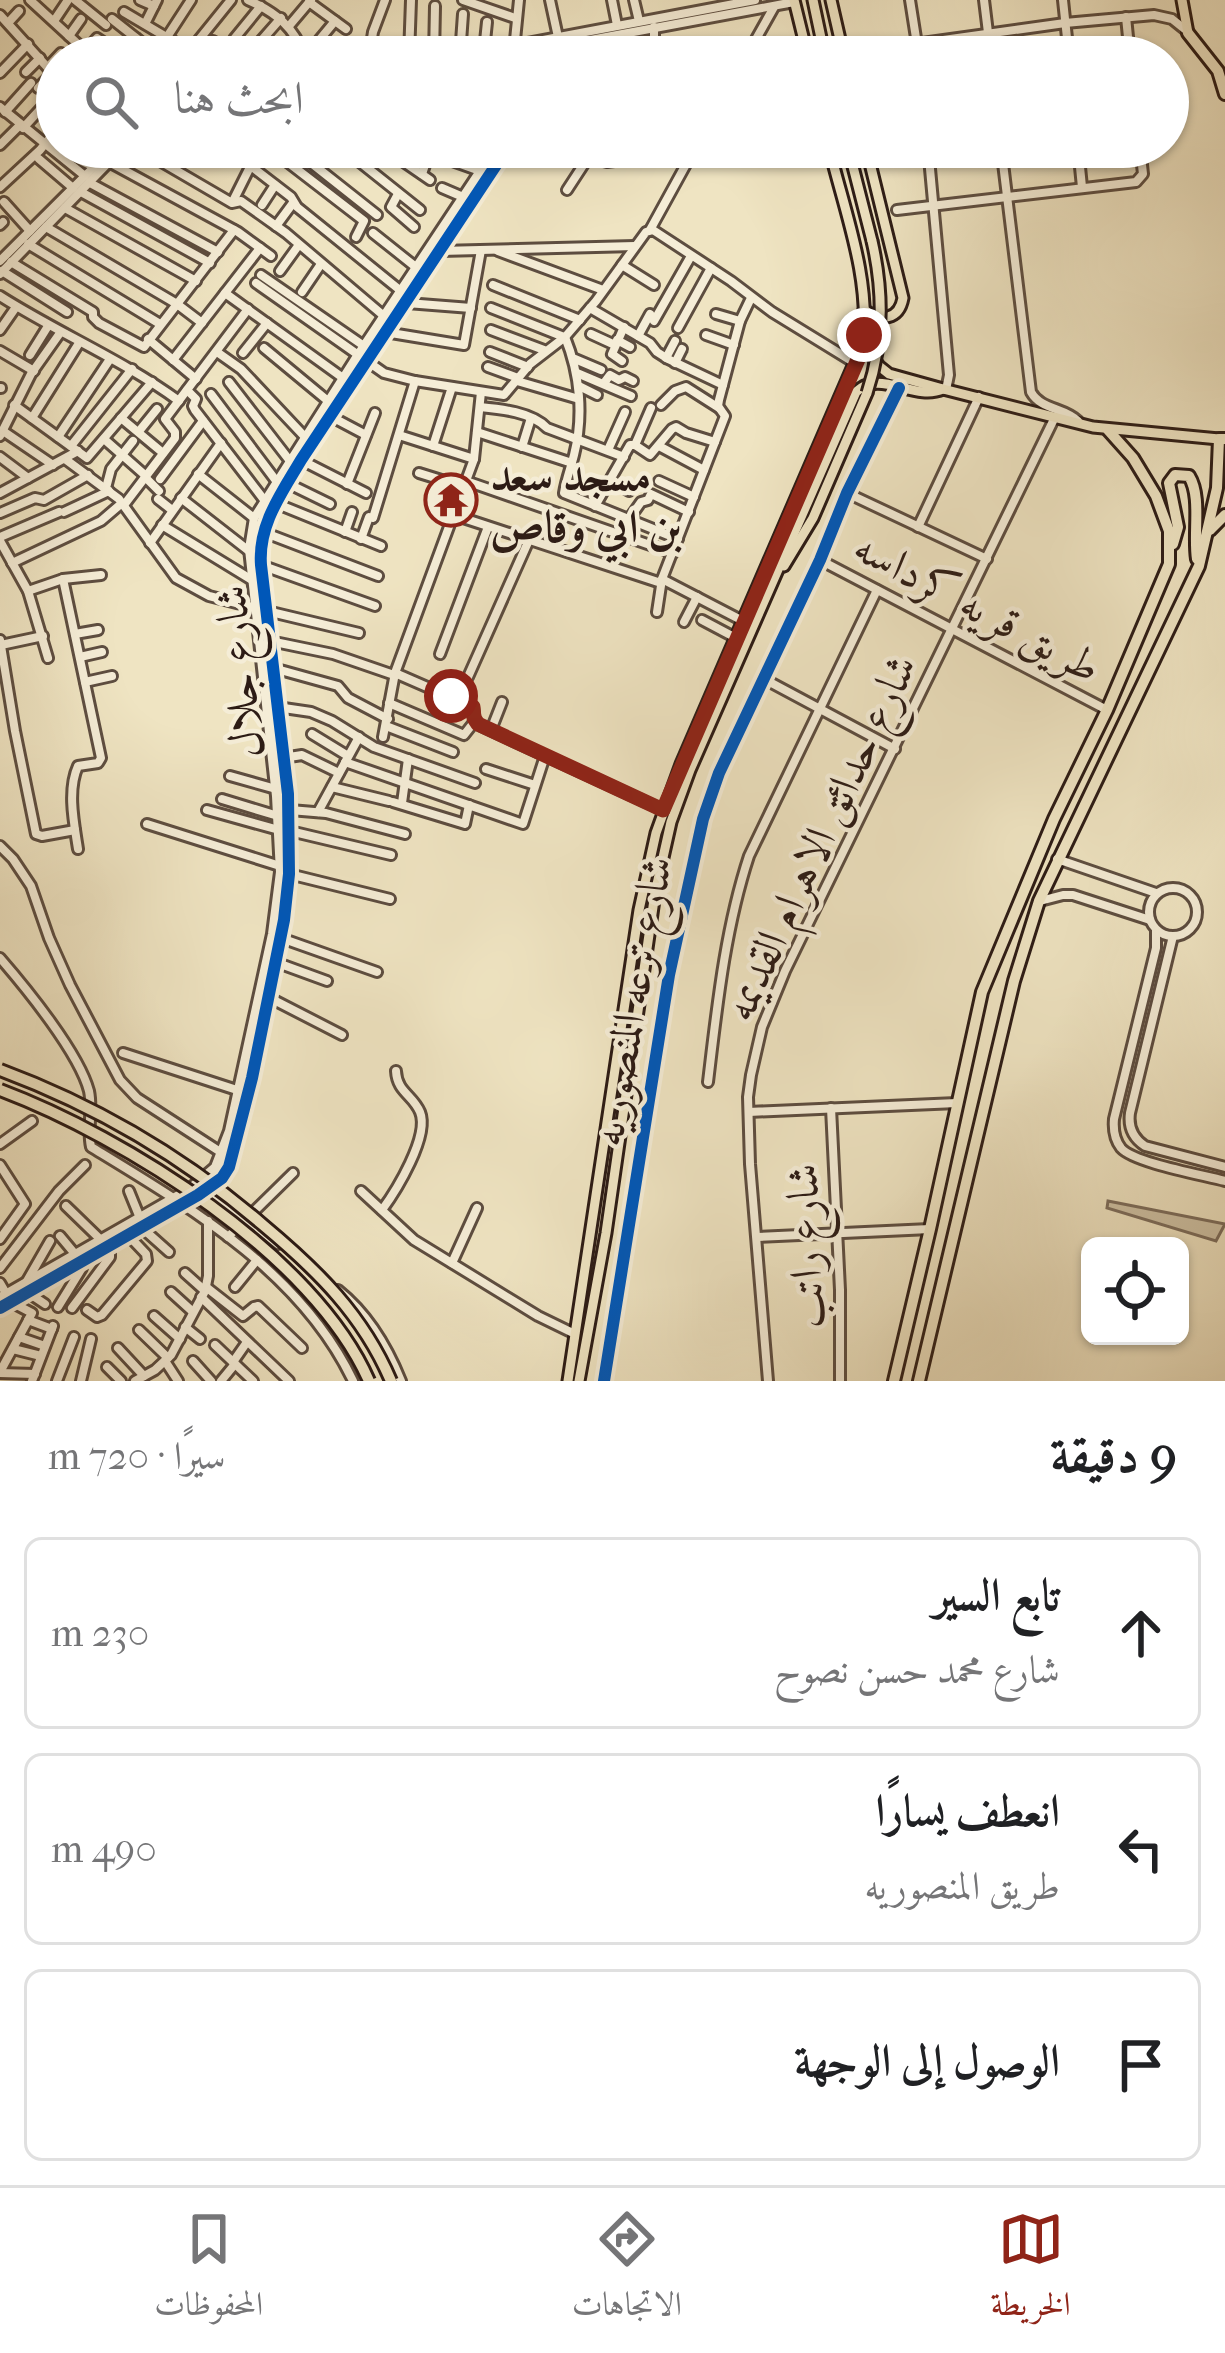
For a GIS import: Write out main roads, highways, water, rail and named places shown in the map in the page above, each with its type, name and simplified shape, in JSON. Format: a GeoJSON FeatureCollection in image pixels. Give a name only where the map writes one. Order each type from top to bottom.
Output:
{"type":"FeatureCollection","features":[{"type":"Feature","properties":{"kind":"highway"},"geometry":{"type":"LineString","coordinates":[[1188,33],[1222,72],[1225,94]]}},
{"type":"Feature","properties":{"kind":"highway"},"geometry":{"type":"LineString","coordinates":[[1108,430],[1156,496],[1171,547]]}},
{"type":"Feature","properties":{"kind":"highway"},"geometry":{"type":"LineString","coordinates":[[919,1381],[1009,1002],[1039,901],[1198,566],[1217,488],[1222,440]]}},
{"type":"Feature","properties":{"kind":"highway"},"geometry":{"type":"LineString","coordinates":[[891,1380],[982,992],[1054,819],[1167,572],[1178,527],[1169,483],[1175,475],[1186,474],[1194,485],[1198,566]]}},
{"type":"Feature","properties":{"kind":"highway"},"geometry":{"type":"LineString","coordinates":[[1208,532],[1225,514]]}},
{"type":"Feature","properties":{"kind":"highway"},"geometry":{"type":"LineString","coordinates":[[0,1070],[90,1109],[171,1154],[225,1192],[330,1284],[363,1328],[392,1381]]}},
{"type":"Feature","properties":{"kind":"highway"},"geometry":{"type":"LineString","coordinates":[[0,1090],[104,1138],[208,1204],[315,1299],[351,1347],[369,1381]]}},
{"type":"Feature","properties":{"kind":"main road"},"geometry":{"type":"LineString","coordinates":[[813,0],[821,36]]}},
{"type":"Feature","properties":{"kind":"main road"},"geometry":{"type":"LineString","coordinates":[[831,0],[839,36]]}},
{"type":"Feature","properties":{"kind":"main road"},"geometry":{"type":"LineString","coordinates":[[1182,0],[1188,33]]}},
{"type":"Feature","properties":{"kind":"main road"},"geometry":{"type":"LineString","coordinates":[[794,1],[803,36]]}},
{"type":"Feature","properties":{"kind":"main road"},"geometry":{"type":"LineString","coordinates":[[568,1381],[642,890],[663,810],[863,344],[864,310],[854,241],[835,168]]}},
{"type":"Feature","properties":{"kind":"main road"},"geometry":{"type":"LineString","coordinates":[[773,580],[813,518],[876,362],[881,316],[878,271],[853,168]]}},
{"type":"Feature","properties":{"kind":"main road"},"geometry":{"type":"LineString","coordinates":[[864,310],[889,317],[899,310],[903,298],[871,168]]}},
{"type":"Feature","properties":{"kind":"main road"},"geometry":{"type":"LineString","coordinates":[[863,344],[889,374],[944,390],[1108,430],[1222,440]]}},
{"type":"Feature","properties":{"kind":"main road"},"geometry":{"type":"LineString","coordinates":[[582,1381],[655,893],[670,822],[856,392],[870,382],[925,394],[944,390]]}},
{"type":"Feature","properties":{"kind":"main road"},"geometry":{"type":"LineString","coordinates":[[617,1062],[630,1064]]}},
{"type":"Feature","properties":{"kind":"place","name":"مسجد سعد بن ابي وقاص"},"geometry":{"type":"Point","coordinates":[451,500]}}]}
